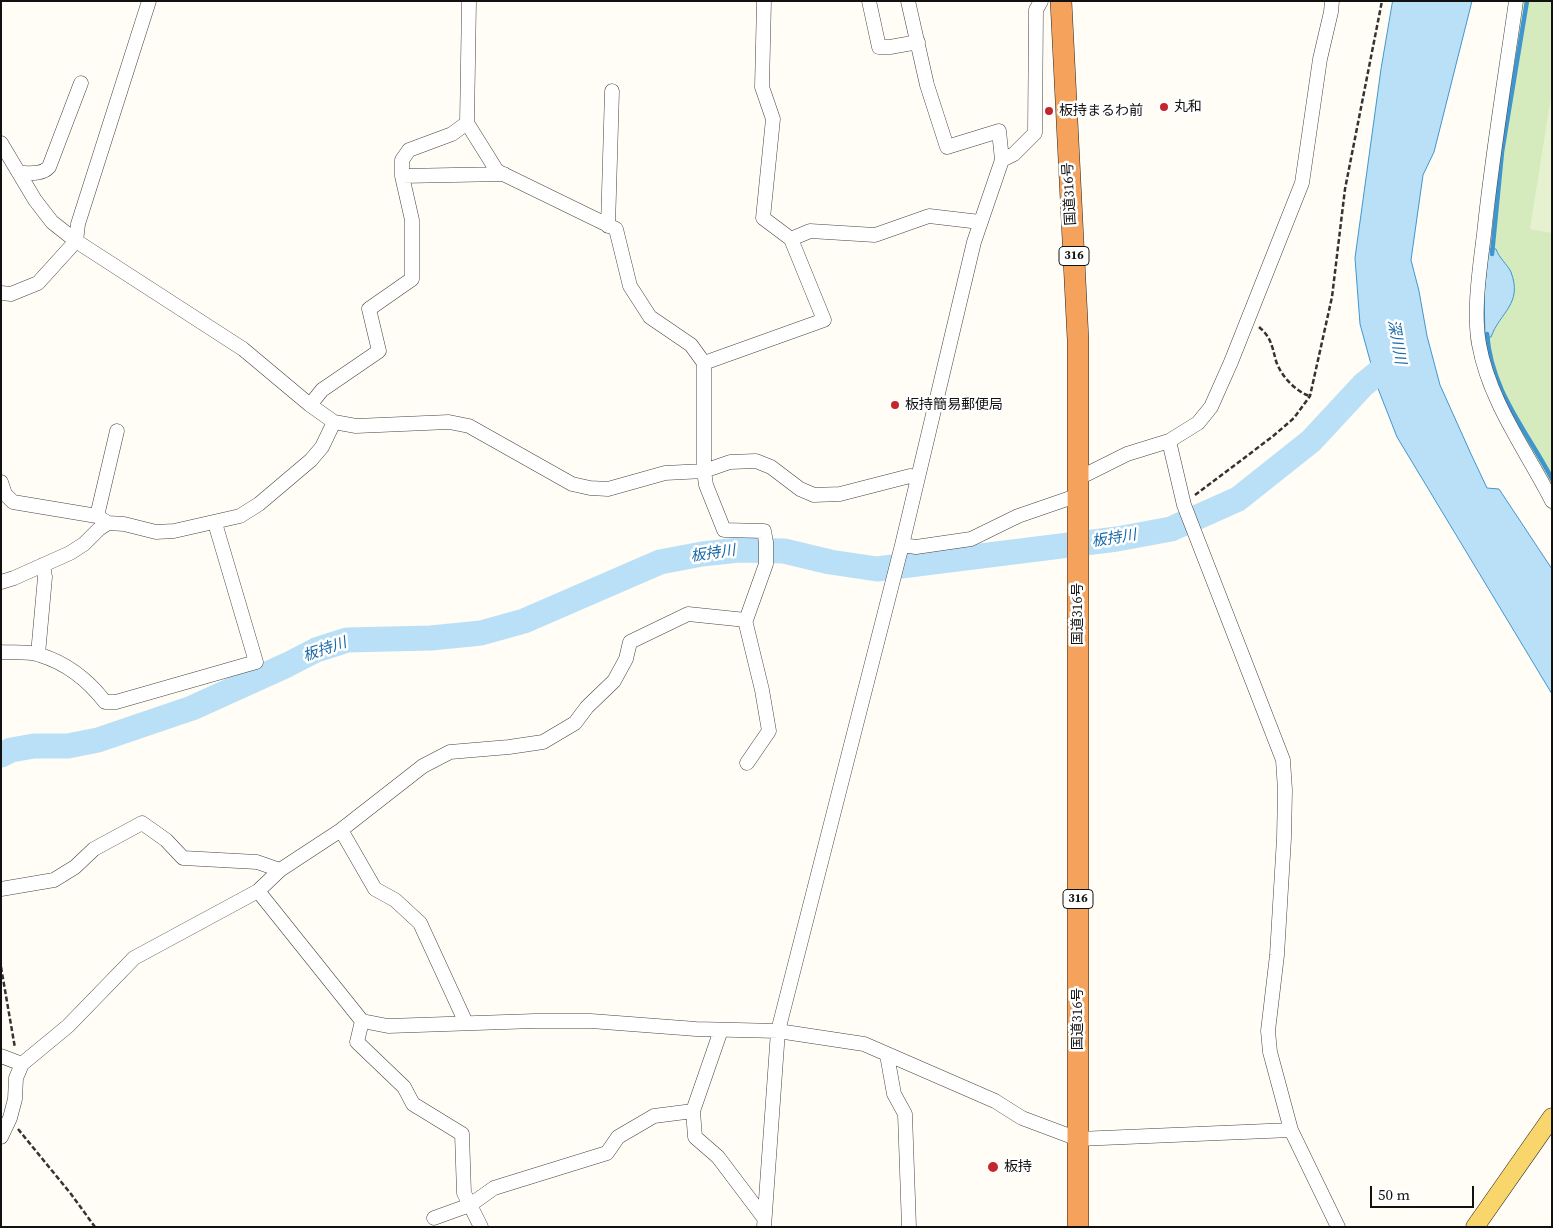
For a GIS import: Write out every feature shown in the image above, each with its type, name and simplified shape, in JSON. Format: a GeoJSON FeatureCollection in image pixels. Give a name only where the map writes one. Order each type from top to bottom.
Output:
{"type":"FeatureCollection","features":[{"type":"Feature","properties":{"kind":"highway","name":"国道316号"},"geometry":{"type":"LineString","coordinates":[[1062,1],[1078,340],[1078,1227]]}},
{"type":"Feature","properties":{"kind":"main road"},"geometry":{"type":"LineString","coordinates":[[1475,1227],[1552,1117]]}},
{"type":"Feature","properties":{"kind":"street"},"geometry":{"type":"LineString","coordinates":[[1,294],[11,294],[38,283],[76,241],[78,224],[149,1]]}},
{"type":"Feature","properties":{"kind":"street"},"geometry":{"type":"LineString","coordinates":[[468,1],[467,123],[497,171],[616,230],[630,286],[650,317],[691,345],[704,363],[704,471],[706,485],[724,530],[764,531],[766,542],[766,564],[745,620],[762,690],[769,731],[747,763]]}},
{"type":"Feature","properties":{"kind":"street"},"geometry":{"type":"LineString","coordinates":[[704,363],[824,320],[790,239],[763,218],[774,119],[762,88],[764,1]]}},
{"type":"Feature","properties":{"kind":"street"},"geometry":{"type":"LineString","coordinates":[[868,1],[879,47],[890,48],[918,42]]}},
{"type":"Feature","properties":{"kind":"street"},"geometry":{"type":"LineString","coordinates":[[764,1222],[778,1032],[892,580],[901,551],[980,222],[1002,160],[999,131],[947,147],[927,85],[908,1]]}},
{"type":"Feature","properties":{"kind":"street"},"geometry":{"type":"LineString","coordinates":[[1002,160],[1014,154],[1035,134],[1036,10],[1041,1]]}},
{"type":"Feature","properties":{"kind":"street"},"geometry":{"type":"LineString","coordinates":[[901,551],[971,539],[1018,516],[1079,494],[1087,474],[1127,454],[1169,441],[1198,424],[1211,407],[1250,316],[1302,183],[1320,59],[1332,1]]}},
{"type":"Feature","properties":{"kind":"street"},"geometry":{"type":"LineString","coordinates":[[1516,1],[1490,175],[1477,304],[1478,343],[1489,381],[1503,412],[1552,501]]}},
{"type":"Feature","properties":{"kind":"street"},"geometry":{"type":"LineString","coordinates":[[19,173],[40,172],[46,171],[49,168],[81,83]]}},
{"type":"Feature","properties":{"kind":"street"},"geometry":{"type":"LineString","coordinates":[[608,226],[612,91]]}},
{"type":"Feature","properties":{"kind":"street"},"geometry":{"type":"LineString","coordinates":[[310,405],[322,390],[379,351],[369,309],[412,279],[412,220],[402,176],[402,160],[409,150],[452,134],[467,123]]}},
{"type":"Feature","properties":{"kind":"street"},"geometry":{"type":"LineString","coordinates":[[1,143],[35,200],[52,222],[76,241],[243,349],[310,405],[334,422],[356,426],[449,422],[469,426],[572,484],[590,488],[608,489],[665,474],[704,471],[730,462],[756,461],[771,467],[800,489],[814,495],[840,494],[910,476],[918,477]]}},
{"type":"Feature","properties":{"kind":"street"},"geometry":{"type":"LineString","coordinates":[[402,176],[504,174]]}},
{"type":"Feature","properties":{"kind":"street"},"geometry":{"type":"LineString","coordinates":[[790,239],[810,231],[874,235],[929,216],[980,222]]}},
{"type":"Feature","properties":{"kind":"street"},"geometry":{"type":"LineString","coordinates":[[1,482],[5,494],[13,502],[156,532],[174,531],[240,516],[259,504],[316,454],[322,447],[334,422]]}},
{"type":"Feature","properties":{"kind":"street"},"geometry":{"type":"LineString","coordinates":[[1,582],[70,553],[84,544],[99,529],[103,520],[117,431]]}},
{"type":"Feature","properties":{"kind":"street"},"geometry":{"type":"LineString","coordinates":[[1169,441],[1183,502],[1194,534],[1283,760],[1285,790],[1284,838],[1277,955],[1268,1031],[1270,1052],[1291,1130],[1338,1227]]}},
{"type":"Feature","properties":{"kind":"street"},"geometry":{"type":"LineString","coordinates":[[1,652],[38,654],[67,666],[97,692],[105,702],[116,702],[256,662],[215,523]]}},
{"type":"Feature","properties":{"kind":"street"},"geometry":{"type":"LineString","coordinates":[[38,654],[46,577],[43,565]]}},
{"type":"Feature","properties":{"kind":"street"},"geometry":{"type":"LineString","coordinates":[[1,1137],[10,1118],[15,1099],[19,1063],[68,1026],[134,958],[258,891],[280,870],[341,830],[424,766],[450,752],[543,742],[575,723],[614,681],[626,659],[630,642],[688,614],[745,620]]}},
{"type":"Feature","properties":{"kind":"street"},"geometry":{"type":"LineString","coordinates":[[1,889],[54,880],[75,867],[94,849],[142,823],[166,840],[183,858],[257,862],[280,870]]}},
{"type":"Feature","properties":{"kind":"street"},"geometry":{"type":"LineString","coordinates":[[341,830],[375,889],[395,900],[420,923],[466,1023]]}},
{"type":"Feature","properties":{"kind":"street"},"geometry":{"type":"LineString","coordinates":[[258,891],[362,1021],[388,1026],[591,1021],[778,1032],[864,1044],[995,1101],[1022,1118],[1078,1139],[1291,1130]]}},
{"type":"Feature","properties":{"kind":"street"},"geometry":{"type":"LineString","coordinates":[[362,1021],[357,1042],[404,1087],[413,1104],[462,1134],[464,1193],[481,1227]]}},
{"type":"Feature","properties":{"kind":"street"},"geometry":{"type":"LineString","coordinates":[[721,1030],[693,1112],[695,1137],[718,1157],[764,1222]]}},
{"type":"Feature","properties":{"kind":"street"},"geometry":{"type":"LineString","coordinates":[[887,1055],[894,1094],[905,1114],[909,1227]]}},
{"type":"Feature","properties":{"kind":"street"},"geometry":{"type":"LineString","coordinates":[[1,1056],[19,1063]]}},
{"type":"Feature","properties":{"kind":"street"},"geometry":{"type":"LineString","coordinates":[[434,1218],[470,1205],[494,1188],[607,1153],[618,1137],[654,1116],[693,1112]]}},
{"type":"Feature","properties":{"kind":"path"},"geometry":{"type":"LineString","coordinates":[[1183,502],[1272,437],[1294,418],[1310,396],[1332,298],[1345,188],[1382,1]]}},
{"type":"Feature","properties":{"kind":"path"},"geometry":{"type":"LineString","coordinates":[[1250,316],[1256,325],[1267,333],[1272,342],[1276,363],[1286,379],[1301,393],[1310,396]]}},
{"type":"Feature","properties":{"kind":"path"},"geometry":{"type":"LineString","coordinates":[[1,967],[19,1063]]}},
{"type":"Feature","properties":{"kind":"path"},"geometry":{"type":"LineString","coordinates":[[10,1118],[95,1227]]}},
{"type":"Feature","properties":{"kind":"green space"},"geometry":{"type":"Polygon","coordinates":[[[1510,1],[1552,1],[1552,513],[1483,387],[1470,341],[1471,303],[1486,155],[1510,1]]]}},
{"type":"Feature","properties":{"kind":"green space"},"geometry":{"type":"Polygon","coordinates":[[[1552,90],[1552,233],[1530,229],[1552,90]]]}},
{"type":"Feature","properties":{"kind":"water","name":"深川川"},"geometry":{"type":"Polygon","coordinates":[[[1393,1],[1472,1],[1434,152],[1423,175],[1411,260],[1427,336],[1440,385],[1471,454],[1487,488],[1499,489],[1552,569],[1552,694],[1397,437],[1377,386],[1360,324],[1355,258],[1381,69],[1393,1]]]}},
{"type":"Feature","properties":{"kind":"water"},"geometry":{"type":"Polygon","coordinates":[[[1489,249],[1496,249],[1511,272],[1514,292],[1509,307],[1491,337],[1485,338],[1484,293],[1489,249]]]}},
{"type":"Feature","properties":{"kind":"waterway"},"geometry":{"type":"LineString","coordinates":[[1492,254],[1502,152],[1527,1]]}},
{"type":"Feature","properties":{"kind":"waterway"},"geometry":{"type":"LineString","coordinates":[[1487,334],[1495,374],[1503,392],[1552,479]]}},
{"type":"Feature","properties":{"kind":"waterway","name":"板持川"},"geometry":{"type":"LineString","coordinates":[[1,755],[11,750],[34,746],[68,746],[98,740],[192,708],[316,650],[347,640],[431,638],[481,633],[524,621],[660,562],[702,554],[739,550],[784,551],[830,562],[877,569],[1117,539],[1171,529],[1238,499],[1311,441],[1363,385],[1396,358]]}},
{"type":"Feature","properties":{"kind":"place","name":"丸和"},"geometry":{"type":"Point","coordinates":[1164,107]}},
{"type":"Feature","properties":{"kind":"place","name":"板持まるわ前"},"geometry":{"type":"Point","coordinates":[1049,111]}},
{"type":"Feature","properties":{"kind":"place","name":"板持簡易郵便局"},"geometry":{"type":"Point","coordinates":[895,405]}},
{"type":"Feature","properties":{"kind":"place","name":"板持"},"geometry":{"type":"Point","coordinates":[993,1167]}}]}
